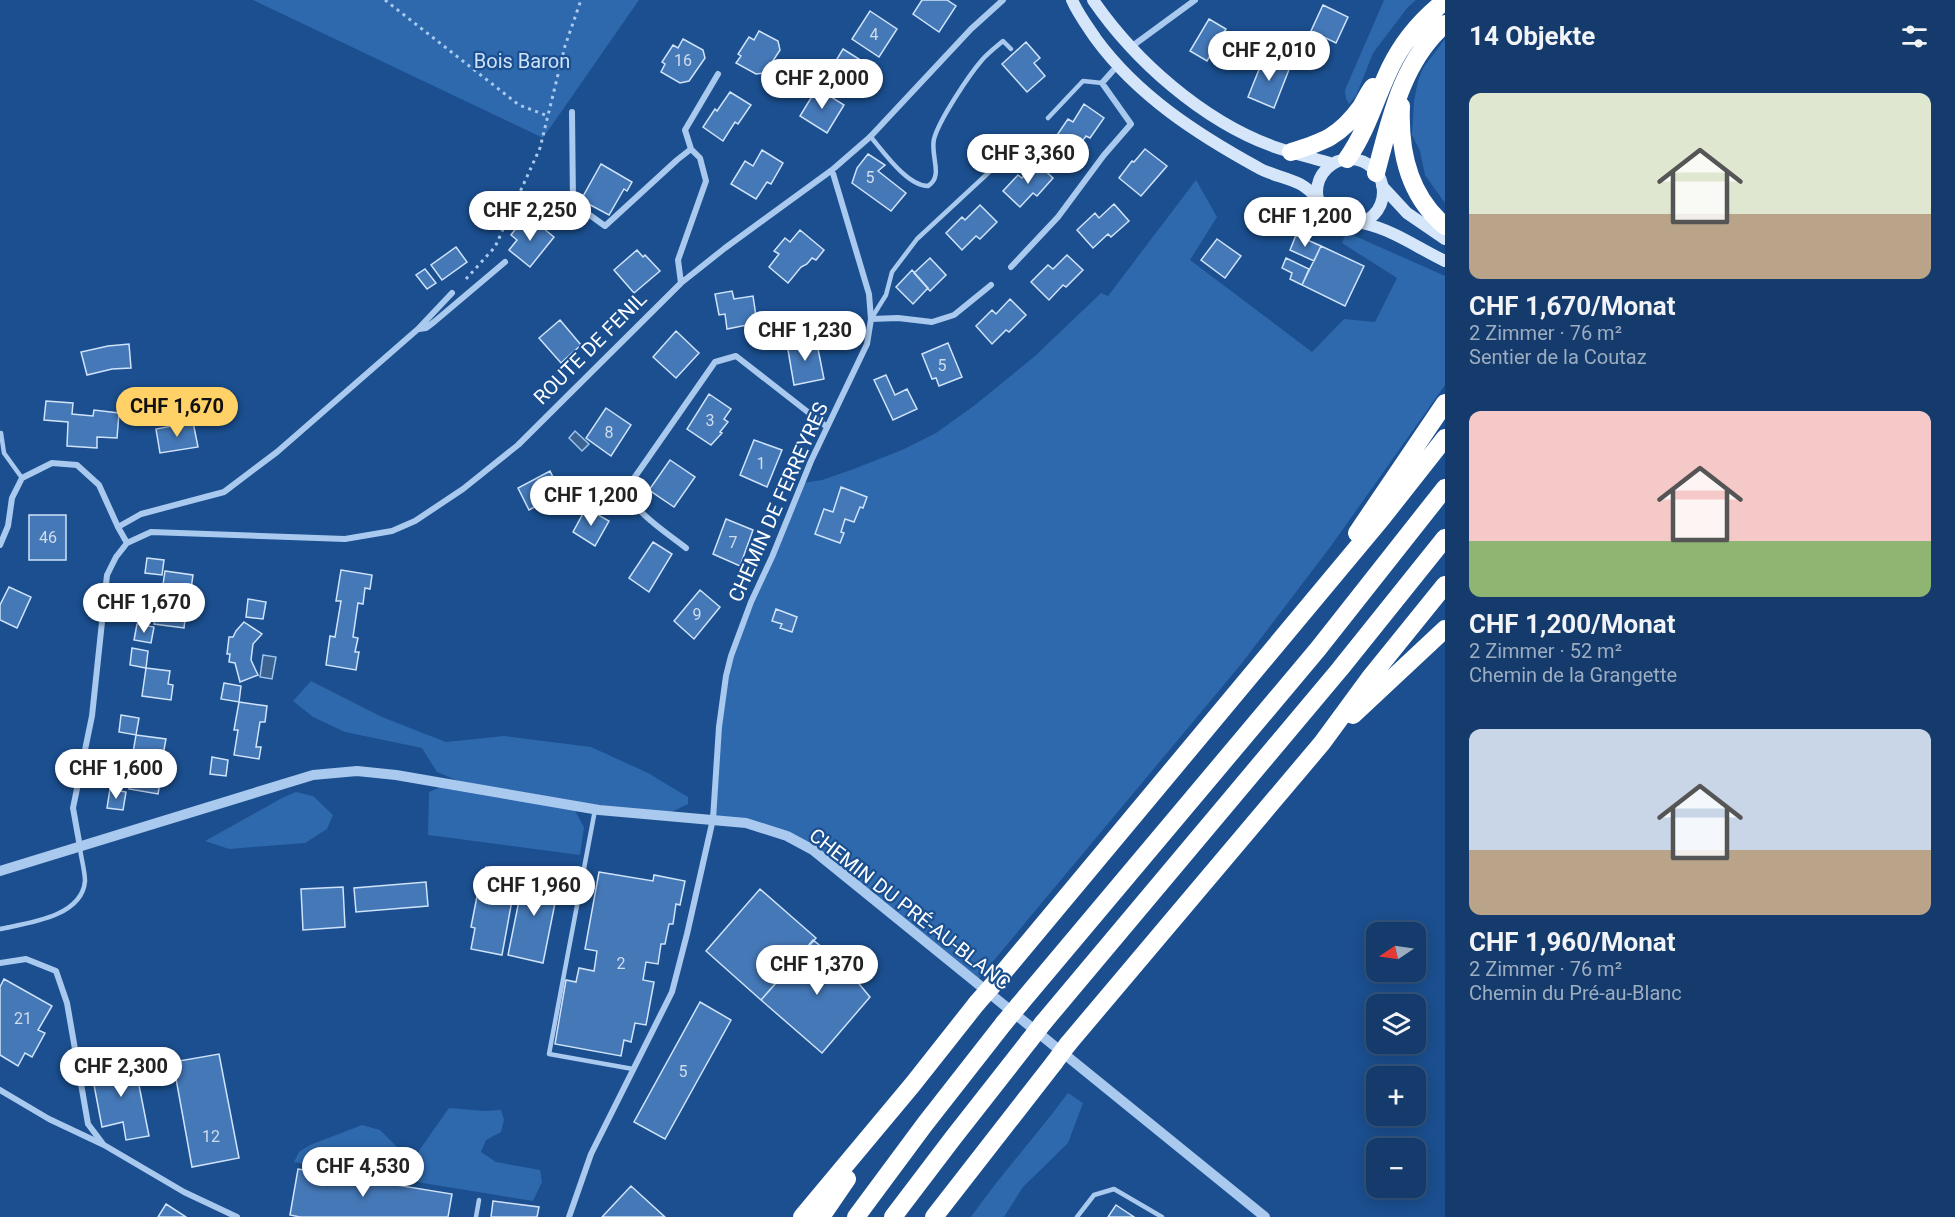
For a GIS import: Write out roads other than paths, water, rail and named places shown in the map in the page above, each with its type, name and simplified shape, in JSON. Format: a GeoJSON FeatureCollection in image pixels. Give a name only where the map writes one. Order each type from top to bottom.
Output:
{"type":"FeatureCollection","features":[{"type":"Feature","properties":{"kind":"highway"},"geometry":{"type":"LineString","coordinates":[[1340,161],[1363,134],[1390,68],[1402,46],[1418,25],[1445,1]]}},
{"type":"Feature","properties":{"kind":"highway"},"geometry":{"type":"LineString","coordinates":[[1379,180],[1402,86],[1416,58],[1445,24]]}},
{"type":"Feature","properties":{"kind":"highway"},"geometry":{"type":"LineString","coordinates":[[1291,152],[1326,141],[1337,133],[1355,115],[1377,81],[1390,68]]}},
{"type":"Feature","properties":{"kind":"highway"},"geometry":{"type":"LineString","coordinates":[[1402,86],[1401,133],[1409,174],[1427,208],[1445,226]]}},
{"type":"Feature","properties":{"kind":"highway"},"geometry":{"type":"LineString","coordinates":[[1292,626],[1445,403]]}},
{"type":"Feature","properties":{"kind":"highway"},"geometry":{"type":"LineString","coordinates":[[802,1217],[1382,518],[1445,438]]}},
{"type":"Feature","properties":{"kind":"highway"},"geometry":{"type":"LineString","coordinates":[[856,1217],[1004,1023],[1317,649],[1445,488]]}},
{"type":"Feature","properties":{"kind":"highway"},"geometry":{"type":"LineString","coordinates":[[893,1217],[1043,1023],[1325,687],[1445,538]]}},
{"type":"Feature","properties":{"kind":"highway"},"geometry":{"type":"LineString","coordinates":[[934,1217],[1068,1044],[1322,743],[1369,679],[1445,585]]}},
{"type":"Feature","properties":{"kind":"highway"},"geometry":{"type":"LineString","coordinates":[[1322,743],[1445,629]]}},
{"type":"Feature","properties":{"kind":"highway"},"geometry":{"type":"LineString","coordinates":[[821,1217],[913,1084]]}},
{"type":"Feature","properties":{"kind":"main road"},"geometry":{"type":"LineString","coordinates":[[1072,0],[1089,30],[1118,65],[1154,99],[1200,134],[1266,172],[1299,184],[1318,198]]}},
{"type":"Feature","properties":{"kind":"main road"},"geometry":{"type":"LineString","coordinates":[[1093,0],[1131,47],[1168,82],[1213,116],[1270,146],[1340,161],[1358,160],[1366,164],[1407,213],[1445,239]]}},
{"type":"Feature","properties":{"kind":"main road"},"geometry":{"type":"LineString","coordinates":[[1118,65],[1131,47]]}},
{"type":"Feature","properties":{"kind":"main road"},"geometry":{"type":"LineString","coordinates":[[1340,161],[1327,168],[1320,178],[1317,190],[1322,209],[1332,220],[1347,225],[1362,223],[1378,226],[1400,235],[1445,261]]}},
{"type":"Feature","properties":{"kind":"main road"},"geometry":{"type":"LineString","coordinates":[[1362,223],[1377,210],[1381,201],[1379,180]]}},
{"type":"Feature","properties":{"kind":"street","name":"ROUTE DE FENIL"},"geometry":{"type":"LineString","coordinates":[[128,543],[151,532],[345,539],[392,531],[415,521],[463,489],[518,445],[681,283],[832,170],[870,136],[971,29],[1003,0]]}},
{"type":"Feature","properties":{"kind":"street"},"geometry":{"type":"LineString","coordinates":[[1131,47],[1195,0]]}},
{"type":"Feature","properties":{"kind":"street"},"geometry":{"type":"LineString","coordinates":[[1011,267],[1058,218],[1104,155],[1131,124],[1102,83],[1118,65]]}},
{"type":"Feature","properties":{"kind":"street"},"geometry":{"type":"LineString","coordinates":[[681,283],[678,260],[706,181],[700,158],[691,149],[685,130],[718,74]]}},
{"type":"Feature","properties":{"kind":"street"},"geometry":{"type":"LineString","coordinates":[[572,112],[573,203],[605,226],[691,149]]}},
{"type":"Feature","properties":{"kind":"street","name":"CHEMIN DE FERREYRES"},"geometry":{"type":"LineString","coordinates":[[569,1217],[591,1154],[672,992],[713,819],[719,727],[731,657],[751,602],[827,427],[867,344],[871,319],[869,294],[832,170]]}},
{"type":"Feature","properties":{"kind":"street"},"geometry":{"type":"LineString","coordinates":[[418,329],[426,328],[434,322],[505,262]]}},
{"type":"Feature","properties":{"kind":"street"},"geometry":{"type":"LineString","coordinates":[[871,319],[898,318],[932,322],[954,315],[991,285]]}},
{"type":"Feature","properties":{"kind":"street"},"geometry":{"type":"LineString","coordinates":[[118,527],[141,514],[224,492],[277,452],[418,329],[452,293]]}},
{"type":"Feature","properties":{"kind":"street"},"geometry":{"type":"LineString","coordinates":[[686,548],[641,512],[628,491],[632,481],[715,362],[736,356],[827,427]]}},
{"type":"Feature","properties":{"kind":"street"},"geometry":{"type":"LineString","coordinates":[[0,545],[8,526],[12,498],[21,478],[52,463],[77,465],[99,485],[128,543],[116,557],[107,575],[104,592],[92,716],[73,808],[80,848],[0,871]]}},
{"type":"Feature","properties":{"kind":"street","name":"CHEMIN DU PRÉ-AU-BLANC"},"geometry":{"type":"LineString","coordinates":[[80,848],[314,775],[357,771],[396,775],[595,810],[713,819],[756,826],[787,836],[813,850],[1265,1217]]}},
{"type":"Feature","properties":{"kind":"street"},"geometry":{"type":"LineString","coordinates":[[0,963],[26,959],[56,971],[67,1004],[88,1124],[104,1145]]}},
{"type":"Feature","properties":{"kind":"street"},"geometry":{"type":"LineString","coordinates":[[0,1090],[50,1119],[104,1145],[184,1192],[237,1217]]}},
{"type":"Feature","properties":{"kind":"lane"},"geometry":{"type":"LineString","coordinates":[[870,136],[893,163],[916,183],[928,186],[937,178],[933,149],[937,129],[941,122],[983,59],[1003,41],[1011,49]]}},
{"type":"Feature","properties":{"kind":"lane"},"geometry":{"type":"LineString","coordinates":[[1048,118],[1083,81],[1102,83]]}},
{"type":"Feature","properties":{"kind":"lane"},"geometry":{"type":"LineString","coordinates":[[871,319],[886,296],[891,272],[917,239],[1013,150]]}},
{"type":"Feature","properties":{"kind":"lane"},"geometry":{"type":"LineString","coordinates":[[1,433],[4,453],[21,478]]}},
{"type":"Feature","properties":{"kind":"lane"},"geometry":{"type":"LineString","coordinates":[[595,810],[549,1054],[633,1069]]}},
{"type":"Feature","properties":{"kind":"lane"},"geometry":{"type":"LineString","coordinates":[[0,929],[60,914],[80,898],[85,880],[80,848]]}},
{"type":"Feature","properties":{"kind":"lane"},"geometry":{"type":"LineString","coordinates":[[1077,1217],[1094,1194],[1114,1189],[1162,1217]]}},
{"type":"Feature","properties":{"kind":"lane"},"geometry":{"type":"LineString","coordinates":[[476,1217],[479,1200]]}},
{"type":"Feature","properties":{"kind":"park label","name":"Bois Baron"},"geometry":{"type":"Point","coordinates":[522,61]}}]}
